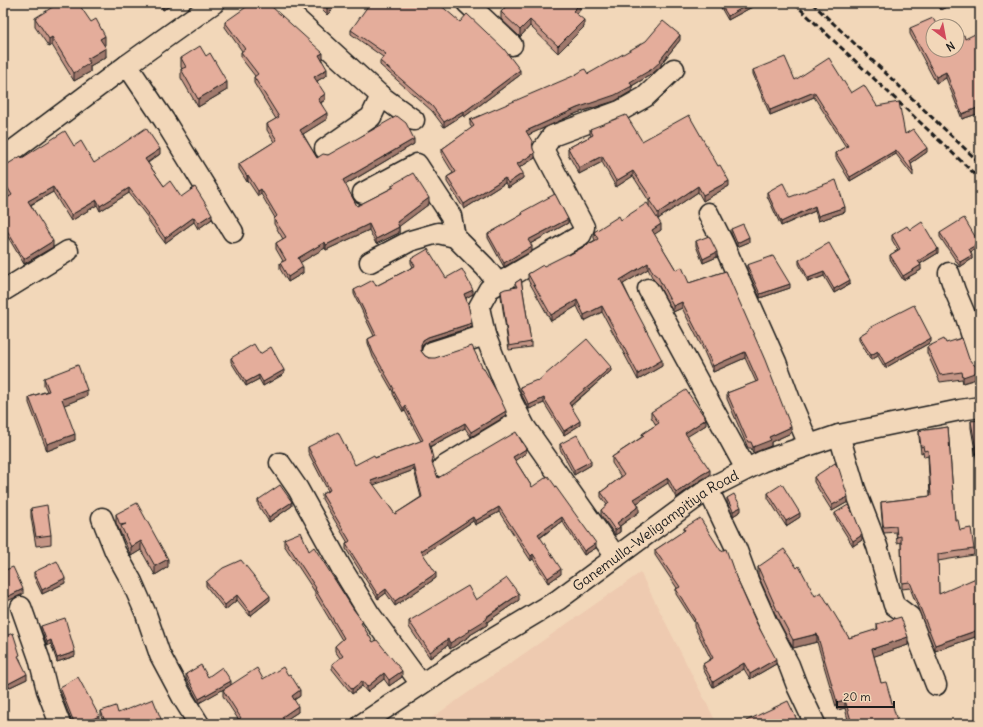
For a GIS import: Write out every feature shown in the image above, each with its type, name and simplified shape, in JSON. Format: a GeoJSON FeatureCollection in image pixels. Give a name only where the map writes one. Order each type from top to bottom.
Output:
{"type":"FeatureCollection","features":[{"type":"Feature","properties":{"kind":"street"},"geometry":{"type":"LineString","coordinates":[[3,158],[127,65],[214,3]]}},
{"type":"Feature","properties":{"kind":"street"},"geometry":{"type":"LineString","coordinates":[[279,3],[381,96],[414,120]]}},
{"type":"Feature","properties":{"kind":"street"},"geometry":{"type":"LineString","coordinates":[[467,3],[512,45]]}},
{"type":"Feature","properties":{"kind":"street"},"geometry":{"type":"LineString","coordinates":[[127,65],[164,120],[233,232]]}},
{"type":"Feature","properties":{"kind":"street"},"geometry":{"type":"LineString","coordinates":[[616,557],[575,500],[522,420],[512,402],[485,335],[479,307],[489,289],[581,235],[584,227],[543,149],[552,136],[620,111],[645,97],[674,69]]}},
{"type":"Feature","properties":{"kind":"street"},"geometry":{"type":"LineString","coordinates":[[325,149],[371,117],[381,96]]}},
{"type":"Feature","properties":{"kind":"street"},"geometry":{"type":"LineString","coordinates":[[363,193],[417,164],[451,216],[454,237]]}},
{"type":"Feature","properties":{"kind":"street"},"geometry":{"type":"LineString","coordinates":[[708,213],[724,245],[776,362],[809,445]]}},
{"type":"Feature","properties":{"kind":"street"},"geometry":{"type":"LineString","coordinates":[[370,262],[410,241],[438,233],[454,237],[486,266],[498,283]]}},
{"type":"Feature","properties":{"kind":"street"},"geometry":{"type":"LineString","coordinates":[[3,291],[68,251]]}},
{"type":"Feature","properties":{"kind":"street"},"geometry":{"type":"LineString","coordinates":[[949,273],[966,317],[980,362]]}},
{"type":"Feature","properties":{"kind":"street"},"geometry":{"type":"LineString","coordinates":[[648,290],[746,469]]}},
{"type":"Feature","properties":{"kind":"street"},"geometry":{"type":"LineString","coordinates":[[432,352],[485,335]]}},
{"type":"Feature","properties":{"kind":"street","name":"Ganemulla-Weligampitiya Road"},"geometry":{"type":"LineString","coordinates":[[363,724],[456,660],[558,600],[708,489],[746,469],[763,461],[839,435],[980,407]]}},
{"type":"Feature","properties":{"kind":"street"},"geometry":{"type":"LineString","coordinates":[[443,467],[522,420]]}},
{"type":"Feature","properties":{"kind":"street"},"geometry":{"type":"LineString","coordinates":[[839,435],[855,489],[877,546],[894,605],[910,617],[936,685]]}},
{"type":"Feature","properties":{"kind":"street"},"geometry":{"type":"LineString","coordinates":[[280,463],[305,501],[368,613],[421,684]]}},
{"type":"Feature","properties":{"kind":"street"},"geometry":{"type":"LineString","coordinates":[[708,489],[736,548],[746,578],[789,665],[815,724]]}},
{"type":"Feature","properties":{"kind":"street"},"geometry":{"type":"LineString","coordinates":[[102,518],[115,551],[132,582],[146,614],[160,655],[184,700],[199,724]]}},
{"type":"Feature","properties":{"kind":"street"},"geometry":{"type":"LineString","coordinates":[[22,607],[39,658],[47,690],[60,724]]}},
{"type":"Feature","properties":{"kind":"shaded area"},"geometry":{"type":"Polygon","coordinates":[[[640,573],[717,724],[423,724],[640,573]]]}},
{"type":"Feature","properties":{"kind":"building"},"geometry":{"type":"Polygon","coordinates":[[[59,3],[78,3],[91,22],[96,19],[105,36],[100,39],[106,48],[87,59],[90,63],[74,73],[52,37],[49,39],[35,18],[59,3]]]}},
{"type":"Feature","properties":{"kind":"building"},"geometry":{"type":"Polygon","coordinates":[[[252,3],[270,3],[271,6],[323,53],[319,55],[327,69],[314,77],[325,94],[318,99],[327,113],[300,130],[317,158],[323,154],[328,155],[397,116],[406,123],[414,139],[343,180],[357,206],[394,187],[392,185],[413,173],[429,198],[397,222],[399,227],[376,239],[369,224],[326,245],[325,242],[298,258],[303,267],[288,277],[280,263],[286,260],[276,243],[286,237],[274,219],[277,216],[261,189],[258,191],[239,164],[277,140],[267,124],[279,117],[254,77],[258,74],[241,52],[245,49],[225,22],[252,3]]]}},
{"type":"Feature","properties":{"kind":"building"},"geometry":{"type":"Polygon","coordinates":[[[321,3],[333,3],[327,9],[321,3]]]}},
{"type":"Feature","properties":{"kind":"building"},"geometry":{"type":"Polygon","coordinates":[[[370,3],[438,3],[460,22],[467,14],[504,49],[520,70],[464,112],[463,111],[444,122],[432,106],[380,61],[386,54],[351,30],[370,3]]]}},
{"type":"Feature","properties":{"kind":"building"},"geometry":{"type":"Polygon","coordinates":[[[509,3],[579,3],[580,4],[573,11],[584,20],[558,46],[530,20],[520,30],[501,12],[509,3]]]}},
{"type":"Feature","properties":{"kind":"building"},"geometry":{"type":"Polygon","coordinates":[[[720,3],[751,3],[728,16],[720,3]]]}},
{"type":"Feature","properties":{"kind":"building"},"geometry":{"type":"Polygon","coordinates":[[[938,3],[945,3],[940,6],[938,3]]]}},
{"type":"Feature","properties":{"kind":"building"},"geometry":{"type":"Polygon","coordinates":[[[663,21],[680,35],[660,60],[661,61],[652,69],[630,82],[632,86],[615,95],[577,108],[526,131],[532,141],[535,153],[517,164],[523,173],[508,183],[505,178],[464,204],[447,177],[456,172],[442,149],[474,126],[470,120],[573,76],[585,69],[588,74],[646,41],[663,21]]]}},
{"type":"Feature","properties":{"kind":"building"},"geometry":{"type":"Polygon","coordinates":[[[925,21],[925,56],[910,28],[925,21]]]}},
{"type":"Feature","properties":{"kind":"building"},"geometry":{"type":"Polygon","coordinates":[[[975,34],[980,42],[980,107],[962,114],[946,72],[936,77],[926,58],[965,58],[965,39],[975,34]]]}},
{"type":"Feature","properties":{"kind":"building"},"geometry":{"type":"Polygon","coordinates":[[[200,46],[206,56],[210,53],[227,82],[198,99],[181,69],[186,67],[181,58],[200,46]]]}},
{"type":"Feature","properties":{"kind":"building"},"geometry":{"type":"Polygon","coordinates":[[[785,57],[795,80],[829,58],[851,93],[864,85],[877,106],[899,102],[905,134],[913,129],[927,148],[910,160],[913,172],[896,150],[850,177],[836,153],[848,146],[814,92],[770,110],[753,70],[785,57]]]}},
{"type":"Feature","properties":{"kind":"building"},"geometry":{"type":"Polygon","coordinates":[[[626,115],[642,141],[689,115],[718,166],[720,165],[729,181],[703,195],[698,186],[658,213],[649,200],[652,199],[633,171],[616,181],[602,156],[579,168],[568,148],[593,135],[590,129],[626,115]]]}},
{"type":"Feature","properties":{"kind":"building"},"geometry":{"type":"Polygon","coordinates":[[[146,128],[160,149],[145,159],[164,186],[170,181],[181,197],[195,187],[212,214],[198,223],[194,217],[165,238],[129,188],[100,206],[97,200],[71,215],[53,187],[28,201],[53,241],[24,259],[5,227],[3,228],[3,201],[12,195],[3,180],[3,167],[21,156],[22,158],[65,131],[74,146],[81,141],[94,163],[146,128]]]}},
{"type":"Feature","properties":{"kind":"building"},"geometry":{"type":"Polygon","coordinates":[[[836,180],[845,207],[818,216],[815,206],[781,222],[767,192],[783,183],[790,197],[836,180]]]}},
{"type":"Feature","properties":{"kind":"building"},"geometry":{"type":"Polygon","coordinates":[[[555,194],[568,219],[528,240],[532,246],[504,263],[488,234],[523,214],[522,212],[555,194]]]}},
{"type":"Feature","properties":{"kind":"building"},"geometry":{"type":"Polygon","coordinates":[[[647,203],[661,224],[652,230],[676,270],[682,267],[689,283],[726,271],[765,360],[791,427],[769,437],[771,440],[753,447],[751,442],[748,442],[727,393],[758,381],[745,352],[713,366],[682,302],[673,306],[658,277],[653,273],[648,263],[620,280],[662,360],[638,374],[602,306],[584,315],[577,300],[551,315],[528,274],[543,265],[544,266],[568,254],[569,255],[598,239],[594,232],[619,216],[621,220],[647,203]]]}},
{"type":"Feature","properties":{"kind":"building"},"geometry":{"type":"Polygon","coordinates":[[[964,218],[979,243],[969,249],[972,255],[960,262],[940,233],[964,218]]]}},
{"type":"Feature","properties":{"kind":"building"},"geometry":{"type":"Polygon","coordinates":[[[922,222],[938,249],[918,261],[921,265],[903,276],[890,255],[900,249],[892,235],[907,226],[910,230],[922,222]]]}},
{"type":"Feature","properties":{"kind":"building"},"geometry":{"type":"Polygon","coordinates":[[[743,224],[749,237],[737,243],[731,229],[743,224]]]}},
{"type":"Feature","properties":{"kind":"building"},"geometry":{"type":"Polygon","coordinates":[[[709,236],[717,252],[703,259],[696,241],[709,236]]]}},
{"type":"Feature","properties":{"kind":"building"},"geometry":{"type":"Polygon","coordinates":[[[829,243],[850,280],[834,289],[824,272],[808,278],[799,260],[829,243]]]}},
{"type":"Feature","properties":{"kind":"building"},"geometry":{"type":"Polygon","coordinates":[[[428,249],[446,278],[462,269],[473,290],[464,294],[472,323],[428,337],[423,340],[421,351],[429,358],[435,358],[472,346],[506,411],[471,432],[465,423],[429,443],[433,458],[432,463],[438,478],[516,432],[526,449],[513,457],[532,487],[548,476],[596,543],[584,551],[562,517],[538,534],[561,569],[548,578],[533,554],[531,556],[499,507],[475,521],[473,517],[421,551],[436,573],[395,601],[386,589],[378,595],[346,544],[350,541],[322,494],[330,490],[308,447],[338,432],[355,465],[374,455],[375,458],[423,440],[405,406],[403,408],[373,352],[368,339],[376,335],[354,290],[373,280],[376,286],[415,266],[411,259],[428,249]],[[414,465],[371,481],[395,514],[422,497],[414,465]]]}},
{"type":"Feature","properties":{"kind":"building"},"geometry":{"type":"Polygon","coordinates":[[[773,256],[790,284],[760,294],[747,265],[773,256]]]}},
{"type":"Feature","properties":{"kind":"building"},"geometry":{"type":"Polygon","coordinates":[[[521,279],[531,342],[509,346],[501,291],[517,287],[515,283],[521,279]]]}},
{"type":"Feature","properties":{"kind":"building"},"geometry":{"type":"Polygon","coordinates":[[[914,305],[931,338],[885,364],[878,351],[871,355],[859,336],[870,329],[869,328],[914,305]]]}},
{"type":"Feature","properties":{"kind":"building"},"geometry":{"type":"Polygon","coordinates":[[[962,338],[969,359],[973,364],[979,367],[980,371],[963,377],[962,372],[940,375],[927,347],[944,339],[946,343],[962,338]]]}},
{"type":"Feature","properties":{"kind":"building"},"geometry":{"type":"Polygon","coordinates":[[[587,339],[611,367],[569,403],[580,421],[564,431],[544,398],[529,405],[520,387],[537,380],[538,381],[587,339]]]}},
{"type":"Feature","properties":{"kind":"building"},"geometry":{"type":"Polygon","coordinates":[[[254,344],[260,354],[271,347],[284,370],[263,382],[259,375],[246,382],[231,358],[254,344]]]}},
{"type":"Feature","properties":{"kind":"building"},"geometry":{"type":"Polygon","coordinates":[[[78,365],[87,390],[62,399],[75,434],[47,444],[29,397],[49,391],[44,378],[78,365]]]}},
{"type":"Feature","properties":{"kind":"building"},"geometry":{"type":"Polygon","coordinates":[[[686,390],[706,419],[685,433],[710,470],[676,493],[668,478],[634,499],[639,506],[617,523],[620,527],[615,530],[601,510],[609,503],[601,492],[624,475],[612,457],[644,436],[642,434],[659,423],[651,412],[686,390]]]}},
{"type":"Feature","properties":{"kind":"building"},"geometry":{"type":"Polygon","coordinates":[[[980,420],[980,461],[978,461],[971,421],[980,420]]]}},
{"type":"Feature","properties":{"kind":"building"},"geometry":{"type":"Polygon","coordinates":[[[948,427],[955,520],[958,520],[960,530],[971,528],[974,549],[938,554],[939,594],[976,578],[980,588],[980,635],[978,630],[935,645],[910,582],[902,583],[901,536],[897,537],[896,526],[884,527],[881,502],[931,496],[928,450],[924,451],[923,446],[921,447],[919,431],[948,427]]]}},
{"type":"Feature","properties":{"kind":"building"},"geometry":{"type":"Polygon","coordinates":[[[577,435],[591,461],[574,470],[560,444],[577,435]]]}},
{"type":"Feature","properties":{"kind":"building"},"geometry":{"type":"Polygon","coordinates":[[[835,463],[839,469],[848,497],[832,505],[814,477],[835,463]]]}},
{"type":"Feature","properties":{"kind":"building"},"geometry":{"type":"Polygon","coordinates":[[[782,484],[800,513],[786,521],[768,493],[782,484]]]}},
{"type":"Feature","properties":{"kind":"building"},"geometry":{"type":"Polygon","coordinates":[[[280,485],[292,502],[269,517],[258,500],[280,485]]]}},
{"type":"Feature","properties":{"kind":"building"},"geometry":{"type":"Polygon","coordinates":[[[734,494],[741,507],[733,511],[727,498],[734,494]]]}},
{"type":"Feature","properties":{"kind":"building"},"geometry":{"type":"Polygon","coordinates":[[[137,503],[168,559],[155,566],[141,541],[131,547],[121,526],[126,524],[120,525],[116,514],[137,503]]]}},
{"type":"Feature","properties":{"kind":"building"},"geometry":{"type":"Polygon","coordinates":[[[47,505],[51,535],[36,537],[31,508],[47,505]]]}},
{"type":"Feature","properties":{"kind":"building"},"geometry":{"type":"Polygon","coordinates":[[[848,505],[855,517],[862,535],[853,541],[835,513],[848,505]]]}},
{"type":"Feature","properties":{"kind":"building"},"geometry":{"type":"Polygon","coordinates":[[[700,518],[721,551],[726,549],[736,577],[756,622],[776,659],[750,674],[744,663],[713,682],[703,664],[713,658],[695,620],[676,589],[680,587],[655,550],[700,518]]]}},
{"type":"Feature","properties":{"kind":"building"},"geometry":{"type":"Polygon","coordinates":[[[301,532],[309,551],[314,547],[363,622],[361,623],[373,642],[377,640],[402,671],[389,680],[384,673],[367,687],[362,681],[352,689],[332,664],[343,656],[335,646],[344,638],[315,589],[316,588],[284,539],[301,532]]]}},
{"type":"Feature","properties":{"kind":"building"},"geometry":{"type":"Polygon","coordinates":[[[784,549],[797,568],[799,566],[815,596],[821,592],[849,638],[878,629],[877,624],[901,617],[908,637],[872,649],[881,683],[886,682],[898,724],[852,724],[845,700],[837,702],[817,634],[793,640],[777,610],[758,567],[784,549]]]}},
{"type":"Feature","properties":{"kind":"building"},"geometry":{"type":"Polygon","coordinates":[[[241,560],[270,596],[250,612],[237,595],[225,605],[206,582],[223,568],[241,560]]]}},
{"type":"Feature","properties":{"kind":"building"},"geometry":{"type":"Polygon","coordinates":[[[57,561],[65,578],[42,590],[34,572],[57,561]]]}},
{"type":"Feature","properties":{"kind":"building"},"geometry":{"type":"Polygon","coordinates":[[[13,567],[23,589],[3,599],[3,571],[13,567]]]}},
{"type":"Feature","properties":{"kind":"building"},"geometry":{"type":"Polygon","coordinates":[[[507,578],[519,594],[486,617],[487,619],[469,630],[470,631],[450,643],[448,639],[430,652],[409,621],[468,586],[476,600],[507,578]]]}},
{"type":"Feature","properties":{"kind":"building"},"geometry":{"type":"Polygon","coordinates":[[[65,618],[75,652],[57,658],[51,640],[47,642],[41,626],[65,618]]]}},
{"type":"Feature","properties":{"kind":"building"},"geometry":{"type":"Polygon","coordinates":[[[13,633],[20,655],[18,656],[27,674],[8,684],[3,673],[3,637],[13,633]]]}},
{"type":"Feature","properties":{"kind":"building"},"geometry":{"type":"Polygon","coordinates":[[[201,665],[208,677],[222,667],[231,681],[199,699],[186,674],[201,665]]]}},
{"type":"Feature","properties":{"kind":"building"},"geometry":{"type":"Polygon","coordinates":[[[283,667],[288,675],[290,674],[300,690],[292,696],[298,706],[282,717],[284,720],[278,724],[230,724],[241,718],[223,690],[257,668],[263,679],[283,667]]]}},
{"type":"Feature","properties":{"kind":"building"},"geometry":{"type":"Polygon","coordinates":[[[78,677],[99,716],[83,724],[75,724],[60,687],[78,677]]]}},
{"type":"Feature","properties":{"kind":"building"},"geometry":{"type":"Polygon","coordinates":[[[153,699],[163,724],[106,724],[101,711],[116,706],[118,713],[153,699]]]}},
{"type":"Feature","properties":{"kind":"building"},"geometry":{"type":"Polygon","coordinates":[[[788,701],[798,722],[794,724],[748,724],[746,721],[788,701]]]}},
{"type":"Feature","properties":{"kind":"railway"},"geometry":{"type":"LineString","coordinates":[[794,3],[980,179]]}},
{"type":"Feature","properties":{"kind":"railway"},"geometry":{"type":"LineString","coordinates":[[812,3],[980,163]]}}]}
